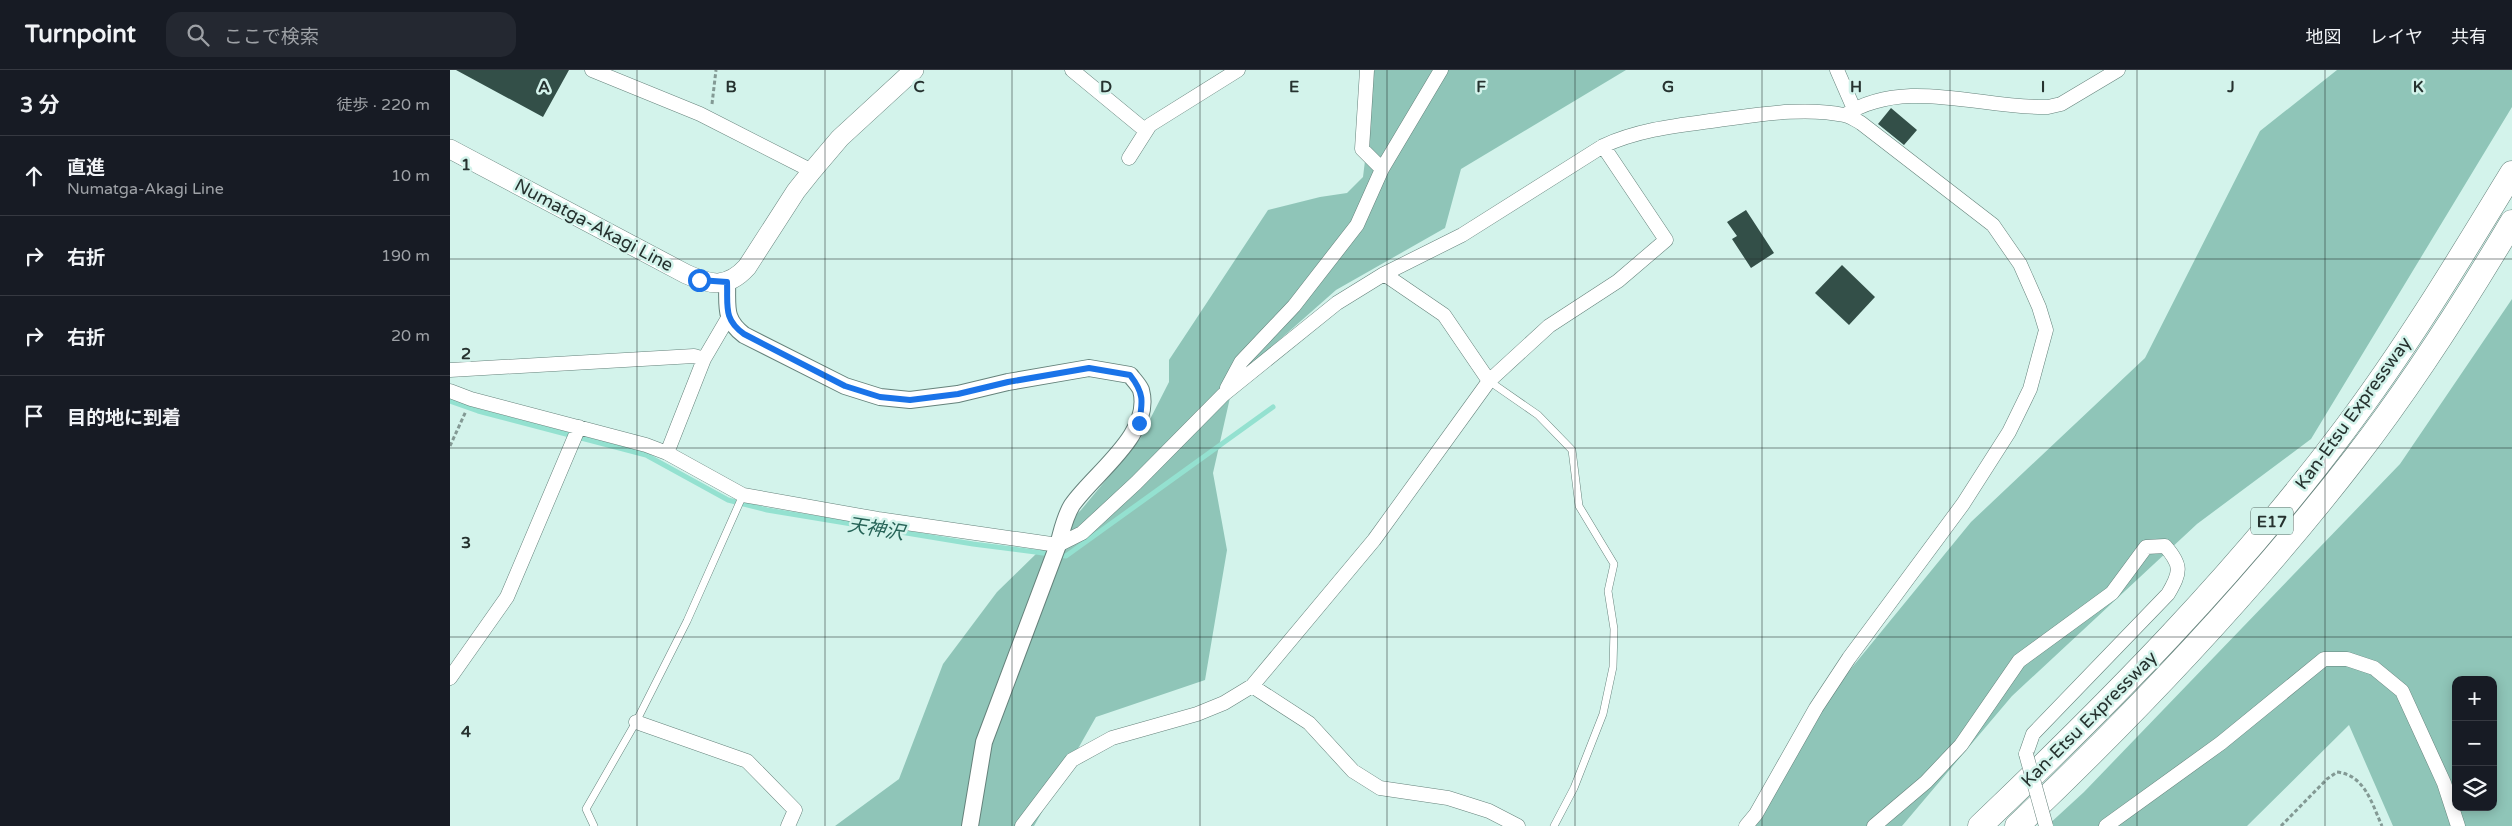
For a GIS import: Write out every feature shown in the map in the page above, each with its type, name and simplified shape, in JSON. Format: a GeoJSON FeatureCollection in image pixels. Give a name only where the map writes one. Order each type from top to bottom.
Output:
{"type":"FeatureCollection","features":[{"type":"Feature","properties":{"kind":"highway","name":"Kan-Etsu Expressway"},"geometry":{"type":"LineString","coordinates":[[1980,826],[2060,750],[2143,665],[2220,582],[2284,507],[2388,370],[2512,173]]}},
{"type":"Feature","properties":{"kind":"highway","name":"Kan-Etsu Expressway"},"geometry":{"type":"LineString","coordinates":[[2017,826],[2159,686],[2227,613],[2294,533],[2355,458],[2409,385],[2474,285],[2512,222]]}},
{"type":"Feature","properties":{"kind":"main road"},"geometry":{"type":"LineString","coordinates":[[727,282],[738,277],[747,267],[796,191],[840,138],[914,70]]}},
{"type":"Feature","properties":{"kind":"main road","name":"Numatga-Akagi Line"},"geometry":{"type":"LineString","coordinates":[[450,149],[686,274],[709,282],[727,282]]}},
{"type":"Feature","properties":{"kind":"street"},"geometry":{"type":"LineString","coordinates":[[592,70],[710,120],[812,172]]}},
{"type":"Feature","properties":{"kind":"street"},"geometry":{"type":"LineString","coordinates":[[1072,70],[1146,131]]}},
{"type":"Feature","properties":{"kind":"street"},"geometry":{"type":"LineString","coordinates":[[1128,158],[1150,125],[1238,70]]}},
{"type":"Feature","properties":{"kind":"street"},"geometry":{"type":"LineString","coordinates":[[1367,70],[1362,149],[1382,169]]}},
{"type":"Feature","properties":{"kind":"street"},"geometry":{"type":"LineString","coordinates":[[1223,395],[1241,362],[1294,306],[1357,225],[1382,169],[1441,70]]}},
{"type":"Feature","properties":{"kind":"street"},"geometry":{"type":"LineString","coordinates":[[1746,826],[1756,814],[1816,708],[1849,658],[1963,504],[2009,432],[2030,389],[2046,330],[2039,307],[2020,264],[1993,225],[1861,123],[1850,112],[1837,70]]}},
{"type":"Feature","properties":{"kind":"street"},"geometry":{"type":"LineString","coordinates":[[450,391],[577,433],[667,453],[743,495],[878,519],[1058,545],[1082,533],[1136,483],[1223,395],[1337,304],[1384,274],[1462,235],[1603,146],[1625,136],[1651,129],[1762,114],[1850,112],[1884,100],[1930,96],[2048,107],[2061,104],[2118,70]]}},
{"type":"Feature","properties":{"kind":"street"},"geometry":{"type":"LineString","coordinates":[[1022,826],[1072,760],[1112,738],[1197,714],[1215,707],[1252,686],[1374,540],[1489,381],[1549,326],[1618,281],[1666,240],[1603,146]]}},
{"type":"Feature","properties":{"kind":"street"},"geometry":{"type":"LineString","coordinates":[[1384,274],[1444,316],[1489,381]]}},
{"type":"Feature","properties":{"kind":"street"},"geometry":{"type":"LineString","coordinates":[[667,453],[704,359],[728,318],[727,282]]}},
{"type":"Feature","properties":{"kind":"street"},"geometry":{"type":"LineString","coordinates":[[728,318],[734,327],[744,334],[845,386],[880,397],[910,400],[958,394],[1008,382],[1089,368],[1130,375],[1141,389],[1143,404],[1139,423],[1130,439],[1074,504],[1066,517],[1058,545],[984,742],[970,826]]}},
{"type":"Feature","properties":{"kind":"street"},"geometry":{"type":"LineString","coordinates":[[450,370],[694,356],[704,359]]}},
{"type":"Feature","properties":{"kind":"street"},"geometry":{"type":"LineString","coordinates":[[450,678],[507,597],[577,433]]}},
{"type":"Feature","properties":{"kind":"street"},"geometry":{"type":"LineString","coordinates":[[1874,826],[1926,782],[1961,745],[2019,662],[2112,593],[2146,547],[2165,546],[2176,559],[2179,576],[2168,594],[2033,734],[2026,754],[2046,826]]}},
{"type":"Feature","properties":{"kind":"street"},"geometry":{"type":"LineString","coordinates":[[2106,826],[2221,743],[2324,659],[2346,659],[2374,668],[2402,691],[2444,783],[2458,826]]}},
{"type":"Feature","properties":{"kind":"street"},"geometry":{"type":"LineString","coordinates":[[1252,686],[1309,723],[1353,771],[1380,788],[1448,798],[1489,811],[1518,826]]}},
{"type":"Feature","properties":{"kind":"street"},"geometry":{"type":"LineString","coordinates":[[636,722],[747,761],[795,810],[788,826]]}},
{"type":"Feature","properties":{"kind":"lane"},"geometry":{"type":"LineString","coordinates":[[1489,381],[1538,415],[1572,450],[1579,506],[1614,564],[1608,591],[1614,629],[1613,667],[1603,714],[1574,788],[1554,826]]}},
{"type":"Feature","properties":{"kind":"lane"},"geometry":{"type":"LineString","coordinates":[[594,826],[586,809],[636,722],[687,621],[743,495]]}},
{"type":"Feature","properties":{"kind":"path"},"geometry":{"type":"LineString","coordinates":[[710,120],[716,70]]}},
{"type":"Feature","properties":{"kind":"path"},"geometry":{"type":"LineString","coordinates":[[450,446],[471,399]]}},
{"type":"Feature","properties":{"kind":"path"},"geometry":{"type":"LineString","coordinates":[[2281,826],[2327,779],[2337,772],[2348,773],[2362,783],[2382,826]]}},
{"type":"Feature","properties":{"kind":"green space"},"geometry":{"type":"Polygon","coordinates":[[[1375,70],[1626,70],[1461,169],[1445,228],[1336,290],[1234,380],[1213,473],[1227,550],[1205,680],[1096,717],[1034,826],[835,826],[899,779],[943,664],[997,592],[1081,510],[1140,439],[1169,382],[1169,360],[1268,210],[1320,197],[1347,193],[1363,177],[1369,128],[1365,82],[1375,70]]]}},
{"type":"Feature","properties":{"kind":"green space"},"geometry":{"type":"Polygon","coordinates":[[[2337,70],[2512,70],[2512,107],[2311,439],[2197,524],[2012,696],[1902,826],[1740,826],[1818,709],[1971,522],[2145,358],[2260,131],[2337,70]]]}},
{"type":"Feature","properties":{"kind":"green space"},"geometry":{"type":"Polygon","coordinates":[[[2512,299],[2512,826],[2393,826],[2349,725],[2247,826],[2047,826],[2084,792],[2400,464],[2512,299]]]}},
{"type":"Feature","properties":{"kind":"building"},"geometry":{"type":"Polygon","coordinates":[[[456,70],[569,70],[543,117],[456,70]]]}},
{"type":"Feature","properties":{"kind":"building"},"geometry":{"type":"Polygon","coordinates":[[[1891,108],[1917,130],[1904,145],[1878,124],[1891,108]]]}},
{"type":"Feature","properties":{"kind":"building"},"geometry":{"type":"Polygon","coordinates":[[[1746,210],[1774,253],[1751,268],[1732,239],[1737,236],[1727,222],[1746,210]]]}},
{"type":"Feature","properties":{"kind":"building"},"geometry":{"type":"Polygon","coordinates":[[[1842,265],[1875,297],[1849,325],[1815,293],[1842,265]]]}},
{"type":"Feature","properties":{"kind":"waterway","name":"天神沢"},"geometry":{"type":"LineString","coordinates":[[450,401],[478,411],[646,455],[728,500],[767,510],[973,544],[1066,556],[1273,407]]}},
{"type":"Feature","properties":{"kind":"route"},"geometry":{"type":"LineString","coordinates":[[699,280],[727,282],[728,318],[734,327],[845,386],[880,397],[910,400],[958,394],[1008,382],[1089,368],[1130,375],[1141,389],[1143,404],[1139,423]]}}]}
